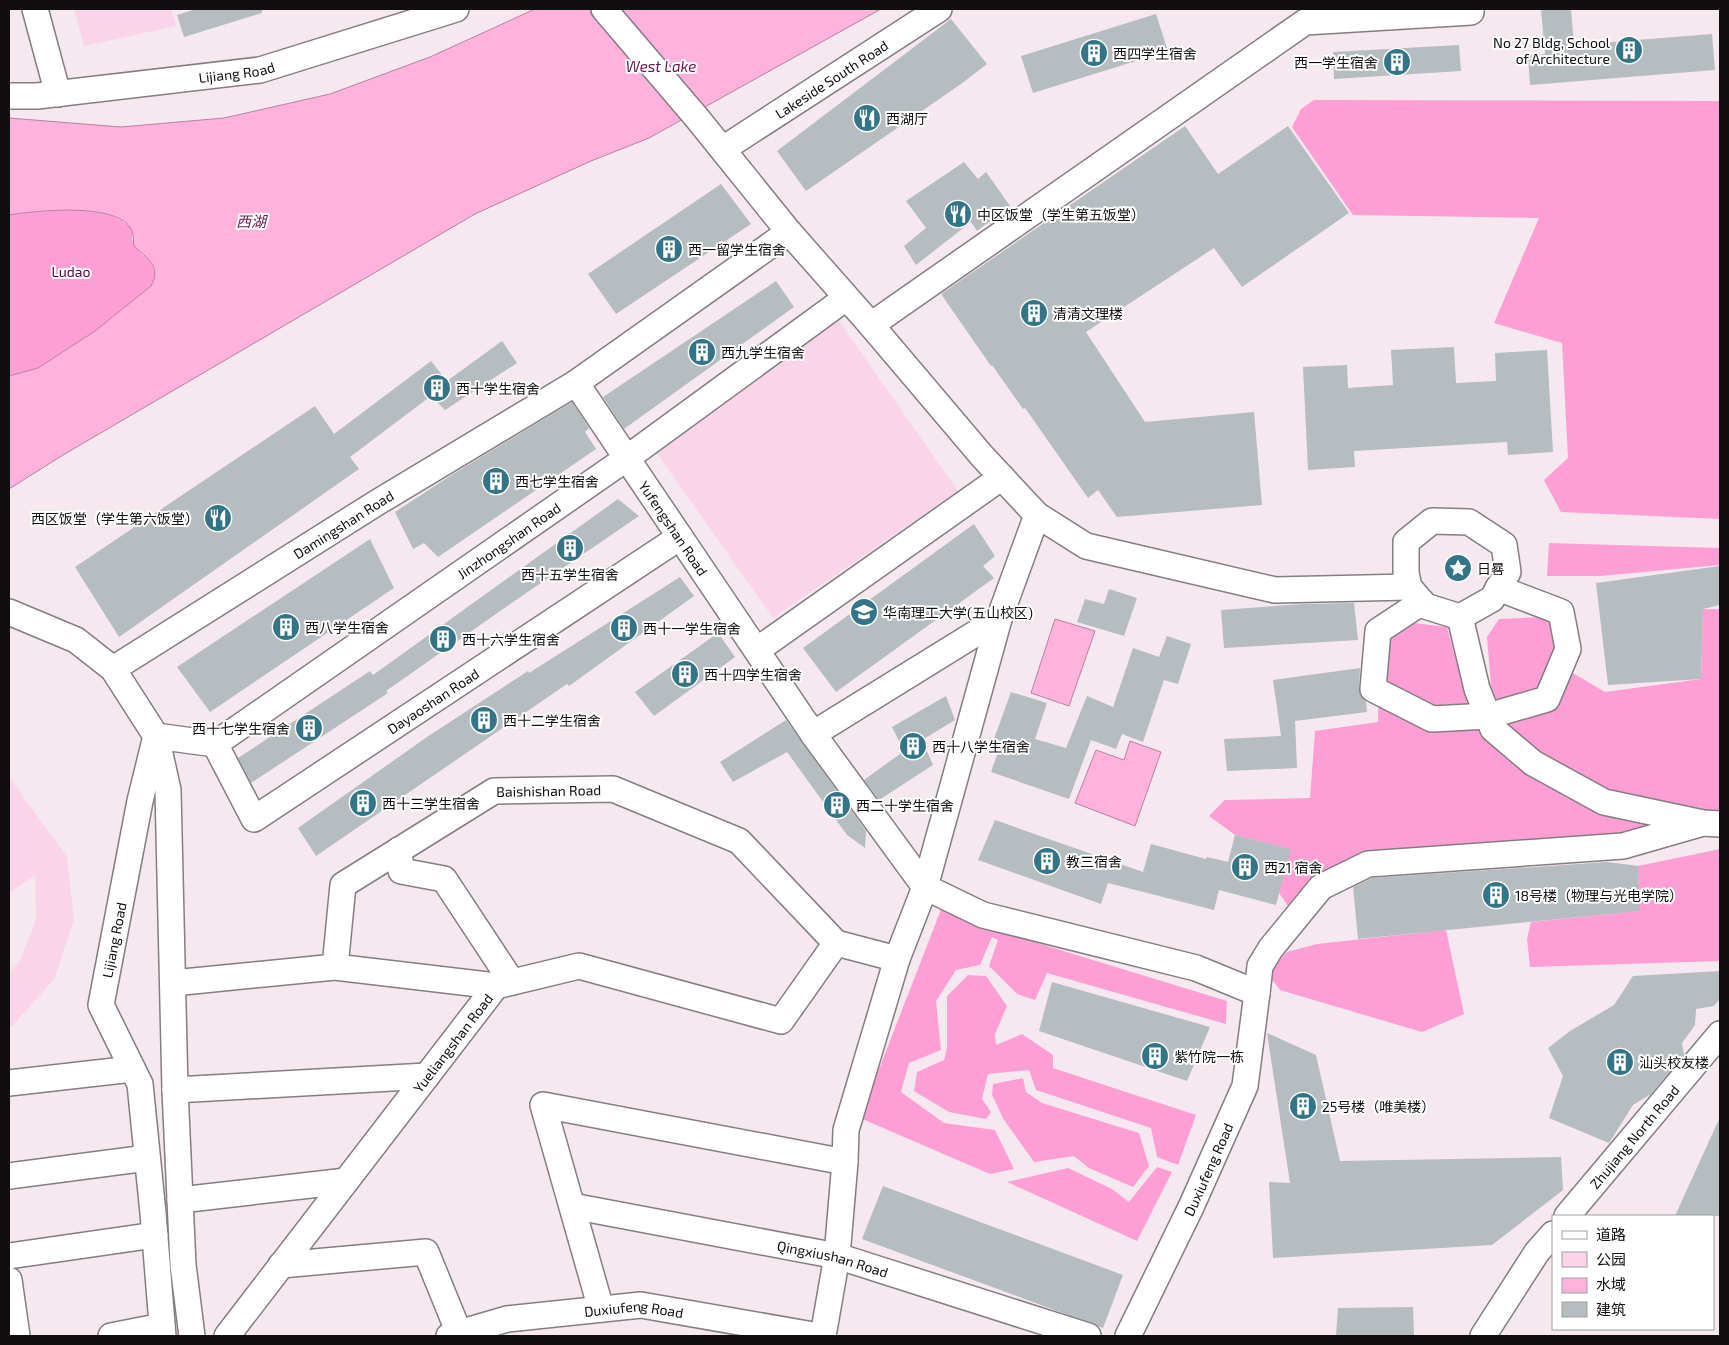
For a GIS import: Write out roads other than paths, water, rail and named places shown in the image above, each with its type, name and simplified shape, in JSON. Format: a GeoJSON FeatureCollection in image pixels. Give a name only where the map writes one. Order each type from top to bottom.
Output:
{"type":"FeatureCollection","features":[{"type":"Feature","properties":{"kind":"street"},"geometry":{"type":"LineString","coordinates":[[35,9],[58,94]]}},
{"type":"Feature","properties":{"kind":"street","name":"Lijiang Road"},"geometry":{"type":"LineString","coordinates":[[9,96],[58,94],[260,70],[456,9]]}},
{"type":"Feature","properties":{"kind":"street"},"geometry":{"type":"LineString","coordinates":[[604,9],[723,149],[789,232],[1036,515],[1086,546],[1274,590],[1416,595]]}},
{"type":"Feature","properties":{"kind":"street","name":"Lakeside South Road"},"geometry":{"type":"LineString","coordinates":[[723,149],[939,9]]}},
{"type":"Feature","properties":{"kind":"street"},"geometry":{"type":"LineString","coordinates":[[871,326],[1305,22],[1471,12],[1471,9]]}},
{"type":"Feature","properties":{"kind":"street"},"geometry":{"type":"LineString","coordinates":[[576,383],[789,232]]}},
{"type":"Feature","properties":{"kind":"street","name":"Jinzhongshan Road"},"geometry":{"type":"LineString","coordinates":[[214,744],[627,458],[846,298]]}},
{"type":"Feature","properties":{"kind":"street","name":"Yufengshan Road"},"geometry":{"type":"LineString","coordinates":[[576,383],[813,734],[925,886]]}},
{"type":"Feature","properties":{"kind":"street","name":"Damingshan Road"},"geometry":{"type":"LineString","coordinates":[[113,669],[378,502],[576,383]]}},
{"type":"Feature","properties":{"kind":"street"},"geometry":{"type":"LineString","coordinates":[[757,650],[1002,477]]}},
{"type":"Feature","properties":{"kind":"street"},"geometry":{"type":"LineString","coordinates":[[823,1336],[837,1256],[846,1130],[898,959],[925,886],[999,619],[1036,515]]}},
{"type":"Feature","properties":{"kind":"street"},"geometry":{"type":"LineString","coordinates":[[1432,521],[1469,522],[1504,545],[1508,572],[1492,599],[1460,617],[1425,606],[1416,595],[1406,573],[1406,542],[1432,521]]}},
{"type":"Feature","properties":{"kind":"street","name":"Dayaoshan Road"},"geometry":{"type":"LineString","coordinates":[[214,744],[254,818],[680,537]]}},
{"type":"Feature","properties":{"kind":"street"},"geometry":{"type":"LineString","coordinates":[[1416,595],[1378,631],[1373,689],[1432,719],[1488,716],[1547,698],[1568,649],[1561,612],[1498,588]]}},
{"type":"Feature","properties":{"kind":"street"},"geometry":{"type":"LineString","coordinates":[[9,612],[76,640],[113,669],[156,736],[168,790],[175,1090],[183,1265],[192,1336]]}},
{"type":"Feature","properties":{"kind":"street"},"geometry":{"type":"LineString","coordinates":[[1460,617],[1477,689],[1493,728],[1533,762],[1604,802],[1712,824]]}},
{"type":"Feature","properties":{"kind":"street"},"geometry":{"type":"LineString","coordinates":[[813,734],[999,619]]}},
{"type":"Feature","properties":{"kind":"street"},"geometry":{"type":"LineString","coordinates":[[156,736],[214,744]]}},
{"type":"Feature","properties":{"kind":"street","name":"Lijiang Road"},"geometry":{"type":"LineString","coordinates":[[156,736],[140,801],[101,1006],[140,1084],[155,1235],[162,1331]]}},
{"type":"Feature","properties":{"kind":"street","name":"Baishishan Road"},"geometry":{"type":"LineString","coordinates":[[335,967],[343,885],[494,791],[613,789],[739,841],[836,943]]}},
{"type":"Feature","properties":{"kind":"street","name":"Duxiufeng Road"},"geometry":{"type":"LineString","coordinates":[[1128,1336],[1191,1207],[1245,1086],[1260,966],[1271,948],[1321,886],[1368,864],[1622,846],[1712,824]]}},
{"type":"Feature","properties":{"kind":"street"},"geometry":{"type":"LineString","coordinates":[[399,850],[401,871],[444,878],[504,984]]}},
{"type":"Feature","properties":{"kind":"street"},"geometry":{"type":"LineString","coordinates":[[925,886],[983,915],[1196,968],[1257,993]]}},
{"type":"Feature","properties":{"kind":"street"},"geometry":{"type":"LineString","coordinates":[[173,983],[335,967],[504,984],[579,966],[781,1021],[836,943],[898,959]]}},
{"type":"Feature","properties":{"kind":"street","name":"Yueliangshan Road"},"geometry":{"type":"LineString","coordinates":[[227,1336],[427,1076],[504,984]]}},
{"type":"Feature","properties":{"kind":"street","name":"Zhujiang North Road"},"geometry":{"type":"LineString","coordinates":[[1568,1215],[1720,1034]]}},
{"type":"Feature","properties":{"kind":"street"},"geometry":{"type":"LineString","coordinates":[[9,1083],[132,1069]]}},
{"type":"Feature","properties":{"kind":"street"},"geometry":{"type":"LineString","coordinates":[[175,1090],[427,1076]]}},
{"type":"Feature","properties":{"kind":"street"},"geometry":{"type":"LineString","coordinates":[[601,1310],[544,1105],[845,1162]]}},
{"type":"Feature","properties":{"kind":"street"},"geometry":{"type":"LineString","coordinates":[[9,1176],[147,1158]]}},
{"type":"Feature","properties":{"kind":"street"},"geometry":{"type":"LineString","coordinates":[[180,1200],[346,1181]]}},
{"type":"Feature","properties":{"kind":"street","name":"Qingxiushan Road"},"geometry":{"type":"LineString","coordinates":[[572,1206],[837,1256],[1088,1336]]}},
{"type":"Feature","properties":{"kind":"street"},"geometry":{"type":"LineString","coordinates":[[9,1256],[155,1235]]}},
{"type":"Feature","properties":{"kind":"street"},"geometry":{"type":"LineString","coordinates":[[1483,1336],[1537,1252],[1552,1235]]}},
{"type":"Feature","properties":{"kind":"street"},"geometry":{"type":"LineString","coordinates":[[281,1265],[426,1252],[454,1335]]}},
{"type":"Feature","properties":{"kind":"street"},"geometry":{"type":"LineString","coordinates":[[9,1280],[17,1336]]}},
{"type":"Feature","properties":{"kind":"street","name":"Duxiufeng Road"},"geometry":{"type":"LineString","coordinates":[[454,1335],[507,1318],[641,1306],[819,1336]]}},
{"type":"Feature","properties":{"kind":"street"},"geometry":{"type":"LineString","coordinates":[[111,1336],[162,1331]]}},
{"type":"Feature","properties":{"kind":"water","name":"西湖"},"geometry":{"type":"Polygon","coordinates":[[[535,9],[881,9],[649,138],[591,161],[475,214],[63,455],[9,489],[9,376],[38,368],[95,331],[151,286],[155,273],[152,263],[134,246],[132,231],[125,222],[112,215],[75,210],[56,210],[9,215],[9,118],[121,127],[224,118],[330,94],[430,57],[535,9]]]}},
{"type":"Feature","properties":{"kind":"water"},"geometry":{"type":"Polygon","coordinates":[[[1055,619],[1095,631],[1069,706],[1031,693],[1055,619]]]}},
{"type":"Feature","properties":{"kind":"water"},"geometry":{"type":"Polygon","coordinates":[[[1130,741],[1161,752],[1135,826],[1075,803],[1096,750],[1124,760],[1130,741]]]}},
{"type":"Feature","properties":{"kind":"place","name":"No 27 Bldg, School of Architecture"},"geometry":{"type":"Point","coordinates":[1629,50]}},
{"type":"Feature","properties":{"kind":"place","name":"西四学生宿舍"},"geometry":{"type":"Point","coordinates":[1094,53]}},
{"type":"Feature","properties":{"kind":"place","name":"西一学生宿舍"},"geometry":{"type":"Point","coordinates":[1397,62]}},
{"type":"Feature","properties":{"kind":"place","name":"西湖厅"},"geometry":{"type":"Point","coordinates":[867,118]}},
{"type":"Feature","properties":{"kind":"place","name":"中区饭堂（学生第五饭堂）"},"geometry":{"type":"Point","coordinates":[958,214]}},
{"type":"Feature","properties":{"kind":"place","name":"西一留学生宿舍"},"geometry":{"type":"Point","coordinates":[669,249]}},
{"type":"Feature","properties":{"kind":"place","name":"清清文理楼"},"geometry":{"type":"Point","coordinates":[1034,313]}},
{"type":"Feature","properties":{"kind":"place","name":"西九学生宿舍"},"geometry":{"type":"Point","coordinates":[702,352]}},
{"type":"Feature","properties":{"kind":"place","name":"西十学生宿舍"},"geometry":{"type":"Point","coordinates":[437,388]}},
{"type":"Feature","properties":{"kind":"place","name":"西七学生宿舍"},"geometry":{"type":"Point","coordinates":[496,481]}},
{"type":"Feature","properties":{"kind":"place","name":"西区饭堂（学生第六饭堂）"},"geometry":{"type":"Point","coordinates":[218,518]}},
{"type":"Feature","properties":{"kind":"place","name":"西十五学生宿舍"},"geometry":{"type":"Point","coordinates":[570,548]}},
{"type":"Feature","properties":{"kind":"place","name":"日晷"},"geometry":{"type":"Point","coordinates":[1458,568]}},
{"type":"Feature","properties":{"kind":"place","name":"华南理工大学(五山校区)"},"geometry":{"type":"Point","coordinates":[864,612]}},
{"type":"Feature","properties":{"kind":"place","name":"西八学生宿舍"},"geometry":{"type":"Point","coordinates":[286,627]}},
{"type":"Feature","properties":{"kind":"place","name":"西十一学生宿舍"},"geometry":{"type":"Point","coordinates":[624,628]}},
{"type":"Feature","properties":{"kind":"place","name":"西十六学生宿舍"},"geometry":{"type":"Point","coordinates":[443,639]}},
{"type":"Feature","properties":{"kind":"place","name":"西十四学生宿舍"},"geometry":{"type":"Point","coordinates":[685,674]}},
{"type":"Feature","properties":{"kind":"place","name":"西十二学生宿舍"},"geometry":{"type":"Point","coordinates":[484,720]}},
{"type":"Feature","properties":{"kind":"place","name":"西十七学生宿舍"},"geometry":{"type":"Point","coordinates":[309,728]}},
{"type":"Feature","properties":{"kind":"place","name":"西十八学生宿舍"},"geometry":{"type":"Point","coordinates":[913,746]}},
{"type":"Feature","properties":{"kind":"place","name":"西十三学生宿舍"},"geometry":{"type":"Point","coordinates":[363,803]}},
{"type":"Feature","properties":{"kind":"place","name":"西二十学生宿舍"},"geometry":{"type":"Point","coordinates":[837,805]}},
{"type":"Feature","properties":{"kind":"place","name":"教三宿舍"},"geometry":{"type":"Point","coordinates":[1047,861]}},
{"type":"Feature","properties":{"kind":"place","name":"西21 宿舍"},"geometry":{"type":"Point","coordinates":[1245,867]}},
{"type":"Feature","properties":{"kind":"place","name":"18号楼（物理与光电学院）"},"geometry":{"type":"Point","coordinates":[1496,895]}},
{"type":"Feature","properties":{"kind":"place","name":"紫竹院一栋"},"geometry":{"type":"Point","coordinates":[1155,1056]}},
{"type":"Feature","properties":{"kind":"place","name":"汕头校友楼"},"geometry":{"type":"Point","coordinates":[1620,1062]}},
{"type":"Feature","properties":{"kind":"place","name":"25号楼（唯美楼）"},"geometry":{"type":"Point","coordinates":[1303,1106]}},
{"type":"Feature","properties":{"kind":"water label","name":"West Lake"},"geometry":{"type":"Point","coordinates":[661,66]}},
{"type":"Feature","properties":{"kind":"park label","name":"Ludao"},"geometry":{"type":"Point","coordinates":[71,271]}}]}
